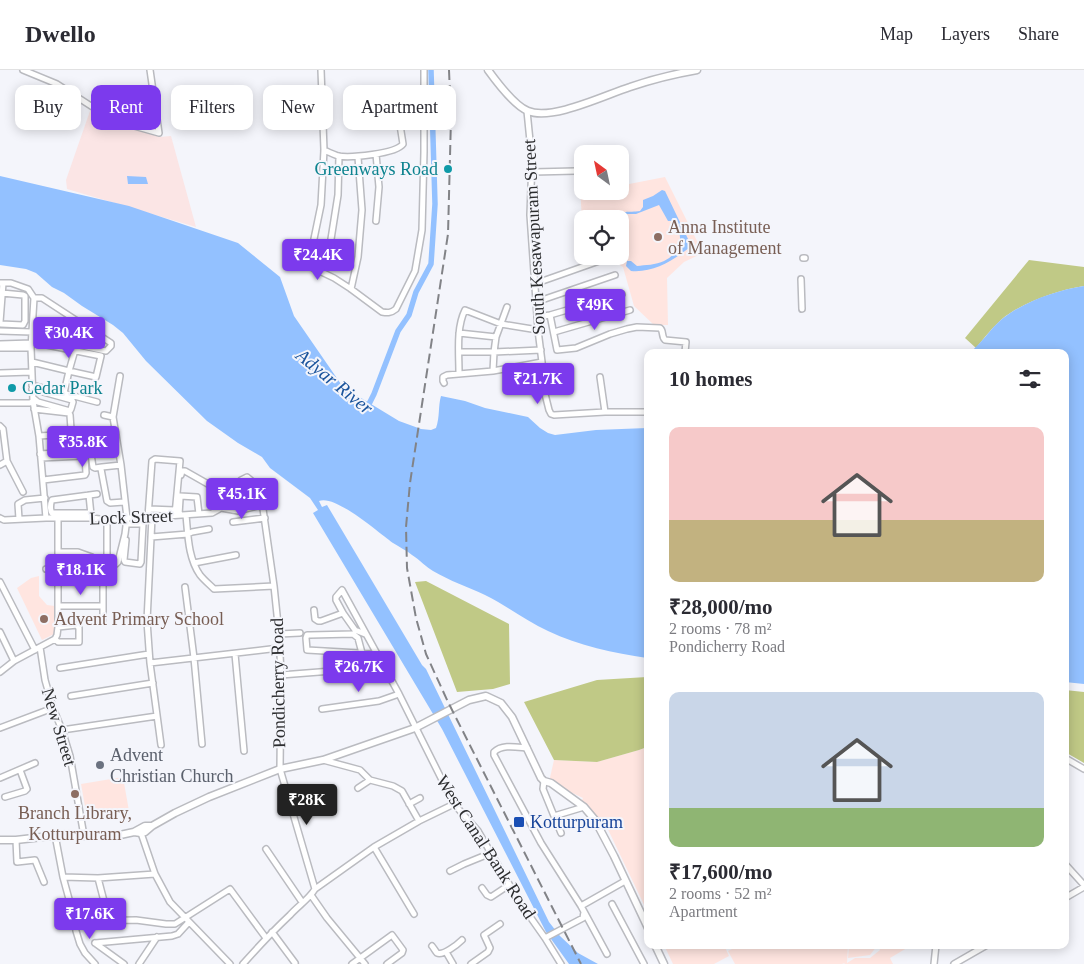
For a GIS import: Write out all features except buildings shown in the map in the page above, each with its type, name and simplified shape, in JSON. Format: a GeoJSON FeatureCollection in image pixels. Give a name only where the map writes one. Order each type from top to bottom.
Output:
{"type":"FeatureCollection","features":[{"type":"Feature","properties":{"kind":"street"},"geometry":{"type":"LineString","coordinates":[[23,70],[57,84],[91,106],[127,124],[159,133],[150,70]]}},
{"type":"Feature","properties":{"kind":"street"},"geometry":{"type":"LineString","coordinates":[[322,70],[324,150],[321,205],[309,263],[313,268],[334,278],[382,312],[387,313],[396,309],[415,271],[422,230],[424,70]]}},
{"type":"Feature","properties":{"kind":"street"},"geometry":{"type":"LineString","coordinates":[[488,70],[516,103],[527,111],[542,114],[561,112],[670,72],[697,70]]}},
{"type":"Feature","properties":{"kind":"street","name":"South Kesawapuram Street"},"geometry":{"type":"LineString","coordinates":[[527,111],[532,172],[530,215],[534,284],[545,394],[549,410],[554,415],[644,412]]}},
{"type":"Feature","properties":{"kind":"street"},"geometry":{"type":"LineString","coordinates":[[324,150],[339,156],[358,157],[376,154],[402,146],[401,130]]}},
{"type":"Feature","properties":{"kind":"street"},"geometry":{"type":"LineString","coordinates":[[376,154],[379,187],[376,221]]}},
{"type":"Feature","properties":{"kind":"street"},"geometry":{"type":"LineString","coordinates":[[331,238],[338,195],[339,156]]}},
{"type":"Feature","properties":{"kind":"street"},"geometry":{"type":"LineString","coordinates":[[350,289],[358,257],[362,210],[358,157]]}},
{"type":"Feature","properties":{"kind":"street"},"geometry":{"type":"LineString","coordinates":[[532,172],[574,171]]}},
{"type":"Feature","properties":{"kind":"street"},"geometry":{"type":"LineString","coordinates":[[534,284],[588,265]]}},
{"type":"Feature","properties":{"kind":"street"},"geometry":{"type":"LineString","coordinates":[[536,302],[615,276]]}},
{"type":"Feature","properties":{"kind":"street"},"geometry":{"type":"LineString","coordinates":[[801,279],[802,309]]}},
{"type":"Feature","properties":{"kind":"street"},"geometry":{"type":"LineString","coordinates":[[2,293],[24,296],[25,321],[23,325],[0,322],[2,283],[11,283],[28,289],[33,297],[31,372],[46,518]]}},
{"type":"Feature","properties":{"kind":"street"},"geometry":{"type":"LineString","coordinates":[[538,317],[622,294]]}},
{"type":"Feature","properties":{"kind":"street"},"geometry":{"type":"LineString","coordinates":[[0,348],[32,340],[37,336],[106,351],[111,346],[111,343],[42,298],[33,297]]}},
{"type":"Feature","properties":{"kind":"street"},"geometry":{"type":"LineString","coordinates":[[493,371],[496,337],[507,307]]}},
{"type":"Feature","properties":{"kind":"street"},"geometry":{"type":"LineString","coordinates":[[459,373],[459,334],[461,319],[465,310],[500,324],[538,330]]}},
{"type":"Feature","properties":{"kind":"street"},"geometry":{"type":"LineString","coordinates":[[554,332],[630,310]]}},
{"type":"Feature","properties":{"kind":"street"},"geometry":{"type":"LineString","coordinates":[[550,315],[557,350],[576,348],[626,328],[637,327],[660,328],[665,340],[686,342],[685,349]]}},
{"type":"Feature","properties":{"kind":"street"},"geometry":{"type":"LineString","coordinates":[[0,331],[101,356],[96,377],[32,362]]}},
{"type":"Feature","properties":{"kind":"street"},"geometry":{"type":"LineString","coordinates":[[459,334],[496,337]]}},
{"type":"Feature","properties":{"kind":"street"},"geometry":{"type":"LineString","coordinates":[[0,344],[32,340]]}},
{"type":"Feature","properties":{"kind":"street"},"geometry":{"type":"LineString","coordinates":[[64,393],[75,350]]}},
{"type":"Feature","properties":{"kind":"street"},"geometry":{"type":"LineString","coordinates":[[459,352],[541,350]]}},
{"type":"Feature","properties":{"kind":"street"},"geometry":{"type":"LineString","coordinates":[[444,383],[442,378],[444,375],[493,371],[542,362]]}},
{"type":"Feature","properties":{"kind":"street"},"geometry":{"type":"LineString","coordinates":[[0,374],[31,372]]}},
{"type":"Feature","properties":{"kind":"street"},"geometry":{"type":"LineString","coordinates":[[120,376],[113,416],[128,520],[124,560],[127,564],[140,564],[141,562],[143,524],[149,517]]}},
{"type":"Feature","properties":{"kind":"street"},"geometry":{"type":"LineString","coordinates":[[600,377],[605,412]]}},
{"type":"Feature","properties":{"kind":"street"},"geometry":{"type":"LineString","coordinates":[[32,387],[97,402]]}},
{"type":"Feature","properties":{"kind":"street"},"geometry":{"type":"LineString","coordinates":[[0,403],[30,402],[33,400],[70,411],[73,402],[32,387]]}},
{"type":"Feature","properties":{"kind":"street"},"geometry":{"type":"LineString","coordinates":[[34,410],[69,413],[70,415],[70,431],[38,435]]}},
{"type":"Feature","properties":{"kind":"street"},"geometry":{"type":"LineString","coordinates":[[104,415],[113,416]]}},
{"type":"Feature","properties":{"kind":"street"},"geometry":{"type":"LineString","coordinates":[[0,426],[3,429],[7,461],[23,492]]}},
{"type":"Feature","properties":{"kind":"street"},"geometry":{"type":"LineString","coordinates":[[38,435],[90,434],[90,450],[88,452],[41,456]]}},
{"type":"Feature","properties":{"kind":"street"},"geometry":{"type":"LineString","coordinates":[[117,441],[96,444],[98,451],[91,454],[93,466],[95,468],[121,464]]}},
{"type":"Feature","properties":{"kind":"street"},"geometry":{"type":"LineString","coordinates":[[41,456],[83,456],[85,458],[85,475],[43,480]]}},
{"type":"Feature","properties":{"kind":"street"},"geometry":{"type":"LineString","coordinates":[[161,745],[152,683],[147,620],[151,536],[149,510],[152,461],[155,459],[180,461],[176,514]]}},
{"type":"Feature","properties":{"kind":"street"},"geometry":{"type":"LineString","coordinates":[[0,464],[7,461]]}},
{"type":"Feature","properties":{"kind":"street"},"geometry":{"type":"LineString","coordinates":[[102,467],[107,502],[124,502]]}},
{"type":"Feature","properties":{"kind":"street"},"geometry":{"type":"LineString","coordinates":[[176,514],[182,471],[229,496],[221,508]]}},
{"type":"Feature","properties":{"kind":"street","name":"Pondicherry Road"},"geometry":{"type":"LineString","coordinates":[[229,496],[241,480],[247,477],[253,482],[265,518],[278,626],[281,634],[279,648],[281,675],[280,769],[315,889]]}},
{"type":"Feature","properties":{"kind":"street"},"geometry":{"type":"LineString","coordinates":[[89,495],[91,516],[52,513],[51,511],[52,500],[89,495],[97,494]]}},
{"type":"Feature","properties":{"kind":"street"},"geometry":{"type":"LineString","coordinates":[[180,496],[197,497],[199,514]]}},
{"type":"Feature","properties":{"kind":"street"},"geometry":{"type":"LineString","coordinates":[[19,519],[18,504],[25,500],[45,498]]}},
{"type":"Feature","properties":{"kind":"street","name":"Lock Street"},"geometry":{"type":"LineString","coordinates":[[0,518],[4,520],[91,516],[107,520],[128,520],[176,514],[186,516],[212,513],[221,508],[238,511],[261,505]]}},
{"type":"Feature","properties":{"kind":"street"},"geometry":{"type":"LineString","coordinates":[[149,510],[176,514]]}},
{"type":"Feature","properties":{"kind":"street"},"geometry":{"type":"LineString","coordinates":[[186,516],[194,563],[200,574],[214,589],[274,586]]}},
{"type":"Feature","properties":{"kind":"street"},"geometry":{"type":"LineString","coordinates":[[0,672],[14,661],[55,639],[57,635],[58,518]]}},
{"type":"Feature","properties":{"kind":"street"},"geometry":{"type":"LineString","coordinates":[[233,522],[265,518]]}},
{"type":"Feature","properties":{"kind":"street"},"geometry":{"type":"LineString","coordinates":[[107,520],[107,562],[116,564],[128,520]]}},
{"type":"Feature","properties":{"kind":"street"},"geometry":{"type":"LineString","coordinates":[[128,520],[143,524]]}},
{"type":"Feature","properties":{"kind":"street"},"geometry":{"type":"LineString","coordinates":[[151,536],[188,534],[208,529]]}},
{"type":"Feature","properties":{"kind":"street"},"geometry":{"type":"LineString","coordinates":[[58,552],[78,552],[92,557],[94,577]]}},
{"type":"Feature","properties":{"kind":"street"},"geometry":{"type":"LineString","coordinates":[[194,563],[236,555]]}},
{"type":"Feature","properties":{"kind":"street"},"geometry":{"type":"LineString","coordinates":[[46,569],[58,567]]}},
{"type":"Feature","properties":{"kind":"street","name":"New Street"},"geometry":{"type":"LineString","coordinates":[[0,582],[38,648],[52,708],[62,730],[70,756],[84,836]]}},
{"type":"Feature","properties":{"kind":"street"},"geometry":{"type":"LineString","coordinates":[[103,584],[103,622]]}},
{"type":"Feature","properties":{"kind":"street"},"geometry":{"type":"LineString","coordinates":[[185,587],[202,744]]}},
{"type":"Feature","properties":{"kind":"street","name":"West Canal Bank Road"},"geometry":{"type":"LineString","coordinates":[[343,613],[336,600],[336,597],[342,590],[399,694],[454,804],[478,831],[519,901],[547,937],[561,964]]}},
{"type":"Feature","properties":{"kind":"street"},"geometry":{"type":"LineString","coordinates":[[58,606],[103,606]]}},
{"type":"Feature","properties":{"kind":"street"},"geometry":{"type":"LineString","coordinates":[[314,610],[314,619],[318,622],[343,613],[356,630],[366,634]]}},
{"type":"Feature","properties":{"kind":"street"},"geometry":{"type":"LineString","coordinates":[[55,639],[58,642],[79,642],[78,626],[58,627]]}},
{"type":"Feature","properties":{"kind":"street"},"geometry":{"type":"LineString","coordinates":[[0,632],[14,661]]}},
{"type":"Feature","properties":{"kind":"street"},"geometry":{"type":"LineString","coordinates":[[281,634],[300,633]]}},
{"type":"Feature","properties":{"kind":"street"},"geometry":{"type":"LineString","coordinates":[[362,653],[358,638],[353,634],[307,635],[306,638],[307,650],[377,654]]}},
{"type":"Feature","properties":{"kind":"street"},"geometry":{"type":"LineString","coordinates":[[150,663],[279,648]]}},
{"type":"Feature","properties":{"kind":"street"},"geometry":{"type":"LineString","coordinates":[[60,668],[149,654]]}},
{"type":"Feature","properties":{"kind":"street"},"geometry":{"type":"LineString","coordinates":[[235,654],[244,751]]}},
{"type":"Feature","properties":{"kind":"street"},"geometry":{"type":"LineString","coordinates":[[281,675],[332,671]]}},
{"type":"Feature","properties":{"kind":"street"},"geometry":{"type":"LineString","coordinates":[[71,696],[152,683]]}},
{"type":"Feature","properties":{"kind":"street"},"geometry":{"type":"LineString","coordinates":[[322,708],[379,700],[399,694]]}},
{"type":"Feature","properties":{"kind":"street"},"geometry":{"type":"LineString","coordinates":[[0,840],[68,834],[84,836],[120,835],[138,832],[145,826],[152,826],[210,797],[280,769],[323,760],[415,728],[469,700],[486,696],[501,703],[512,717],[544,781],[551,783],[584,807],[600,827],[644,920]]}},
{"type":"Feature","properties":{"kind":"street"},"geometry":{"type":"LineString","coordinates":[[0,728],[52,708]]}},
{"type":"Feature","properties":{"kind":"street"},"geometry":{"type":"LineString","coordinates":[[62,730],[157,716]]}},
{"type":"Feature","properties":{"kind":"street"},"geometry":{"type":"LineString","coordinates":[[527,748],[500,748],[494,752],[494,755],[541,843],[583,909],[607,954]]}},
{"type":"Feature","properties":{"kind":"street"},"geometry":{"type":"LineString","coordinates":[[323,760],[360,770],[370,780],[393,786],[402,791],[419,821]]}},
{"type":"Feature","properties":{"kind":"street"},"geometry":{"type":"LineString","coordinates":[[1069,760],[1084,769]]}},
{"type":"Feature","properties":{"kind":"street"},"geometry":{"type":"LineString","coordinates":[[0,778],[34,763]]}},
{"type":"Feature","properties":{"kind":"street"},"geometry":{"type":"LineString","coordinates":[[5,797],[27,789],[20,770]]}},
{"type":"Feature","properties":{"kind":"street"},"geometry":{"type":"LineString","coordinates":[[358,788],[370,780]]}},
{"type":"Feature","properties":{"kind":"street"},"geometry":{"type":"LineString","coordinates":[[544,781],[543,789],[561,833]]}},
{"type":"Feature","properties":{"kind":"street"},"geometry":{"type":"LineString","coordinates":[[409,804],[420,798]]}},
{"type":"Feature","properties":{"kind":"street"},"geometry":{"type":"LineString","coordinates":[[243,964],[315,889],[374,847],[419,821],[454,804]]}},
{"type":"Feature","properties":{"kind":"street"},"geometry":{"type":"LineString","coordinates":[[554,816],[584,807]]}},
{"type":"Feature","properties":{"kind":"street"},"geometry":{"type":"LineString","coordinates":[[138,832],[155,874],[170,902],[230,964]]}},
{"type":"Feature","properties":{"kind":"street"},"geometry":{"type":"LineString","coordinates":[[55,835],[63,877],[74,915],[76,932],[85,953],[95,964]]}},
{"type":"Feature","properties":{"kind":"street"},"geometry":{"type":"LineString","coordinates":[[16,840],[17,862],[35,860],[44,882]]}},
{"type":"Feature","properties":{"kind":"street"},"geometry":{"type":"LineString","coordinates":[[374,847],[414,914]]}},
{"type":"Feature","properties":{"kind":"street"},"geometry":{"type":"LineString","coordinates":[[266,849],[302,902]]}},
{"type":"Feature","properties":{"kind":"street"},"geometry":{"type":"LineString","coordinates":[[450,871],[491,853]]}},
{"type":"Feature","properties":{"kind":"street"},"geometry":{"type":"LineString","coordinates":[[1069,869],[1084,886],[1069,895]]}},
{"type":"Feature","properties":{"kind":"street"},"geometry":{"type":"LineString","coordinates":[[63,877],[98,878],[155,874]]}},
{"type":"Feature","properties":{"kind":"street"},"geometry":{"type":"LineString","coordinates":[[98,878],[105,905]]}},
{"type":"Feature","properties":{"kind":"street"},"geometry":{"type":"LineString","coordinates":[[583,909],[625,881]]}},
{"type":"Feature","properties":{"kind":"street"},"geometry":{"type":"LineString","coordinates":[[482,888],[490,897],[509,885]]}},
{"type":"Feature","properties":{"kind":"street"},"geometry":{"type":"LineString","coordinates":[[124,964],[95,943],[175,935],[187,920],[230,889],[266,938]]}},
{"type":"Feature","properties":{"kind":"street"},"geometry":{"type":"LineString","coordinates":[[311,895],[327,918],[365,964]]}},
{"type":"Feature","properties":{"kind":"street"},"geometry":{"type":"LineString","coordinates":[[612,904],[644,964]]}},
{"type":"Feature","properties":{"kind":"street"},"geometry":{"type":"LineString","coordinates":[[547,937],[581,919],[584,916],[583,909]]}},
{"type":"Feature","properties":{"kind":"street"},"geometry":{"type":"LineString","coordinates":[[79,921],[136,920],[175,924],[187,920]]}},
{"type":"Feature","properties":{"kind":"street"},"geometry":{"type":"LineString","coordinates":[[472,964],[488,952],[490,948],[484,935],[500,924]]}},
{"type":"Feature","properties":{"kind":"street"},"geometry":{"type":"LineString","coordinates":[[272,932],[295,963]]}},
{"type":"Feature","properties":{"kind":"street"},"geometry":{"type":"LineString","coordinates":[[352,964],[393,935],[403,948],[403,951],[387,964]]}},
{"type":"Feature","properties":{"kind":"street"},"geometry":{"type":"LineString","coordinates":[[139,964],[157,937]]}},
{"type":"Feature","properties":{"kind":"street"},"geometry":{"type":"LineString","coordinates":[[432,946],[437,953],[441,954],[462,940]]}},
{"type":"Feature","properties":{"kind":"street"},"geometry":{"type":"LineString","coordinates":[[657,949],[664,964]]}},
{"type":"Feature","properties":{"kind":"street"},"geometry":{"type":"LineString","coordinates":[[934,964],[936,949]]}},
{"type":"Feature","properties":{"kind":"street"},"geometry":{"type":"LineString","coordinates":[[954,964],[980,949]]}},
{"type":"Feature","properties":{"kind":"street"},"geometry":{"type":"LineString","coordinates":[[446,952],[454,964]]}},
{"type":"Feature","properties":{"kind":"shaded area"},"geometry":{"type":"Polygon","coordinates":[[[91,108],[91,130],[138,130],[160,137],[171,136],[196,227],[67,189],[66,180],[91,108]]]}},
{"type":"Feature","properties":{"kind":"shaded area","name":"Anna Institute of Management"},"geometry":{"type":"Polygon","coordinates":[[[665,177],[703,253],[684,262],[667,278],[668,325],[654,325],[634,306],[623,267],[620,265],[629,265],[629,210],[581,210],[581,200],[629,200],[629,184],[665,177]]]}},
{"type":"Feature","properties":{"kind":"shaded area","name":"Advent Primary School"},"geometry":{"type":"Polygon","coordinates":[[[39,576],[39,596],[47,605],[55,606],[56,633],[42,640],[17,588],[31,578],[39,576]]]}},
{"type":"Feature","properties":{"kind":"shaded area"},"geometry":{"type":"Polygon","coordinates":[[[644,748],[644,905],[602,817],[600,821],[581,802],[583,798],[549,782],[554,760],[597,762],[644,748]]]}},
{"type":"Feature","properties":{"kind":"shaded area"},"geometry":{"type":"Polygon","coordinates":[[[123,777],[129,811],[102,816],[100,809],[86,812],[81,784],[123,777]]]}},
{"type":"Feature","properties":{"kind":"shaded area"},"geometry":{"type":"Polygon","coordinates":[[[666,949],[726,949],[729,956],[714,964],[673,964],[666,949]]]}},
{"type":"Feature","properties":{"kind":"shaded area"},"geometry":{"type":"Polygon","coordinates":[[[732,949],[848,949],[847,963],[855,958],[870,958],[880,949],[905,949],[890,958],[893,964],[735,964],[728,951],[732,949]]]}},
{"type":"Feature","properties":{"kind":"shaded area"},"geometry":{"type":"Polygon","coordinates":[[[849,949],[875,949],[870,955],[848,958],[849,949]]]}},
{"type":"Feature","properties":{"kind":"green space"},"geometry":{"type":"Polygon","coordinates":[[[1029,260],[1084,267],[1084,286],[1063,290],[1020,307],[1002,319],[976,348],[965,338],[1029,260]]]}},
{"type":"Feature","properties":{"kind":"green space"},"geometry":{"type":"Polygon","coordinates":[[[426,581],[509,624],[510,684],[493,689],[457,692],[415,582],[426,581]]]}},
{"type":"Feature","properties":{"kind":"green space"},"geometry":{"type":"Polygon","coordinates":[[[644,677],[644,748],[597,762],[554,760],[524,702],[597,680],[644,677]]]}},
{"type":"Feature","properties":{"kind":"green space"},"geometry":{"type":"Polygon","coordinates":[[[1069,690],[1084,692],[1084,763],[1069,754],[1069,690]]]}},
{"type":"Feature","properties":{"kind":"water","name":"Adyar River"},"geometry":{"type":"Polygon","coordinates":[[[0,176],[129,206],[238,243],[280,277],[294,316],[343,387],[399,421],[421,429],[431,430],[436,428],[441,396],[528,417],[540,428],[555,435],[596,430],[644,428],[644,658],[597,648],[572,641],[548,631],[485,595],[433,571],[346,509],[326,500],[319,501],[322,507],[327,505],[426,669],[549,922],[560,936],[578,953],[598,964],[569,964],[546,932],[442,729],[313,513],[318,510],[310,498],[270,468],[262,457],[207,421],[146,361],[123,333],[113,325],[52,287],[36,273],[26,269],[0,265],[0,176]]]}},
{"type":"Feature","properties":{"kind":"water"},"geometry":{"type":"Polygon","coordinates":[[[127,176],[146,177],[148,184],[128,184],[127,176]]]}},
{"type":"Feature","properties":{"kind":"water"},"geometry":{"type":"Polygon","coordinates":[[[662,190],[665,191],[689,241],[689,248],[655,268],[631,271],[626,266],[629,265],[629,261],[637,266],[661,262],[672,256],[679,245],[680,236],[674,221],[668,221],[659,205],[636,214],[629,214],[629,212],[640,211],[643,207],[643,200],[662,190]]]}},
{"type":"Feature","properties":{"kind":"water"},"geometry":{"type":"Polygon","coordinates":[[[1084,286],[1084,684],[1069,682],[1069,349],[973,349],[1010,313],[1030,302],[1063,290],[1084,286]]]}},
{"type":"Feature","properties":{"kind":"waterway","name":"Adyar River"},"geometry":{"type":"LineString","coordinates":[[367,408],[398,331],[409,315],[416,292],[431,264],[435,204],[431,70]]}},
{"type":"Feature","properties":{"kind":"railway"},"geometry":{"type":"LineString","coordinates":[[449,70],[451,118],[448,234],[410,483],[406,527],[407,568],[416,618],[426,654],[448,702],[581,964]]}},
{"type":"Feature","properties":{"kind":"place","name":"Greenways Road"},"geometry":{"type":"Point","coordinates":[448,169]}},
{"type":"Feature","properties":{"kind":"place","name":"Anna Institute of Management"},"geometry":{"type":"Point","coordinates":[658,237]}},
{"type":"Feature","properties":{"kind":"place","name":"Cedar Park"},"geometry":{"type":"Point","coordinates":[12,388]}},
{"type":"Feature","properties":{"kind":"place","name":"Advent Primary School"},"geometry":{"type":"Point","coordinates":[44,619]}},
{"type":"Feature","properties":{"kind":"place","name":"Advent Christian Church"},"geometry":{"type":"Point","coordinates":[100,765]}},
{"type":"Feature","properties":{"kind":"place","name":"Branch Library, Kotturpuram"},"geometry":{"type":"Point","coordinates":[75,794]}},
{"type":"Feature","properties":{"kind":"place","name":"Kotturpuram"},"geometry":{"type":"Point","coordinates":[519,822]}}]}
